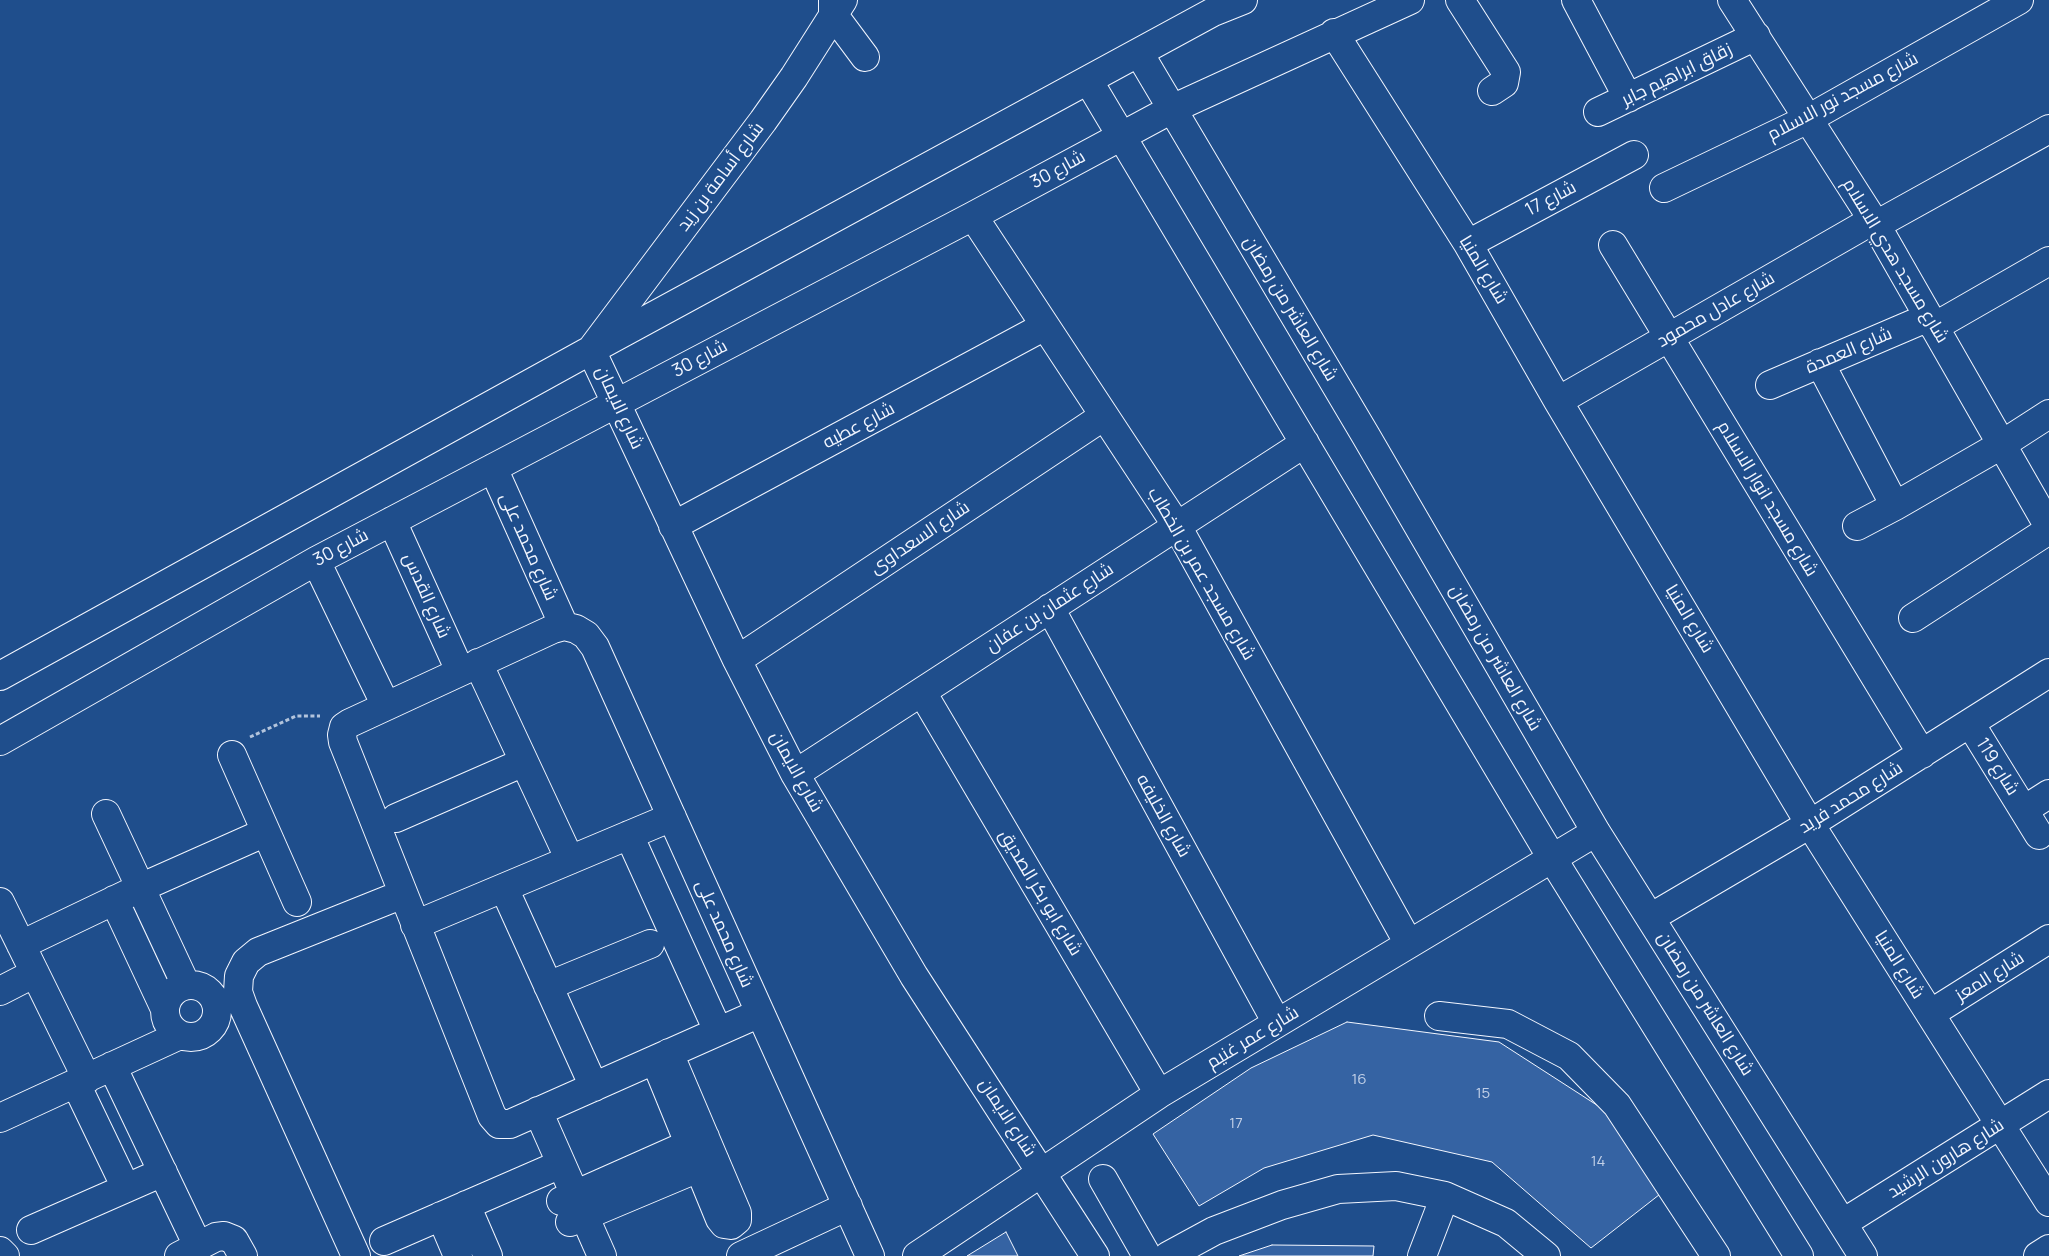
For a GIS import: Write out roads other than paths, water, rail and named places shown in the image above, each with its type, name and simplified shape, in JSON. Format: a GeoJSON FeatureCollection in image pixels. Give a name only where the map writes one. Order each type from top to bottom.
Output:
{"type":"FeatureCollection","features":[{"type":"Feature","properties":{"kind":"street"},"geometry":{"type":"LineString","coordinates":[[0,676],[592,350],[1139,53],[1210,6],[1243,0]]}},
{"type":"Feature","properties":{"kind":"street","name":"شارع 30"},"geometry":{"type":"LineString","coordinates":[[0,741],[316,560],[973,216],[1172,108],[1410,0]]}},
{"type":"Feature","properties":{"kind":"street"},"geometry":{"type":"LineString","coordinates":[[1460,0],[1506,72],[1504,83],[1492,91]]}},
{"type":"Feature","properties":{"kind":"street"},"geometry":{"type":"LineString","coordinates":[[1576,0],[1628,98]]}},
{"type":"Feature","properties":{"kind":"street","name":"شارع مسجد هدي الاسلام"},"geometry":{"type":"LineString","coordinates":[[1733,0],[1874,222],[2049,528]]}},
{"type":"Feature","properties":{"kind":"street","name":"شارع مسجد نور الاسلام"},"geometry":{"type":"LineString","coordinates":[[1664,188],[1808,119],[2018,0]]}},
{"type":"Feature","properties":{"kind":"street"},"geometry":{"type":"LineString","coordinates":[[836,4],[865,57]]}},
{"type":"Feature","properties":{"kind":"street","name":"شارع أسامة بن زيد"},"geometry":{"type":"LineString","coordinates":[[592,350],[763,121],[794,77],[836,4]]}},
{"type":"Feature","properties":{"kind":"street","name":"شارع المنيا"},"geometry":{"type":"LineString","coordinates":[[1334,33],[1468,244],[1558,401],[1810,824],[2049,1202]]}},
{"type":"Feature","properties":{"kind":"street","name":"زقاق ابراهيم جابر"},"geometry":{"type":"LineString","coordinates":[[1598,112],[1756,36]]}},
{"type":"Feature","properties":{"kind":"street","name":"شارع العاشر من رمضان"},"geometry":{"type":"LineString","coordinates":[[1139,53],[1366,436],[1596,832],[1863,1256]]}},
{"type":"Feature","properties":{"kind":"street"},"geometry":{"type":"LineString","coordinates":[[1088,80],[1552,858],[1799,1256]]}},
{"type":"Feature","properties":{"kind":"street","name":"شارع عادل محمود"},"geometry":{"type":"LineString","coordinates":[[1558,401],[1874,222],[2049,129]]}},
{"type":"Feature","properties":{"kind":"street","name":"شارع 17"},"geometry":{"type":"LineString","coordinates":[[1468,244],[1634,155]]}},
{"type":"Feature","properties":{"kind":"street","name":"شارع مسجد عمر بن الخطاب"},"geometry":{"type":"LineString","coordinates":[[973,216],[1177,526],[1410,944]]}},
{"type":"Feature","properties":{"kind":"street","name":"شارع مسجد انوار الاسلام"},"geometry":{"type":"LineString","coordinates":[[1613,245],[1922,754]]}},
{"type":"Feature","properties":{"kind":"street","name":"شارع العمدة"},"geometry":{"type":"LineString","coordinates":[[1770,385],[1820,363],[1932,322],[2049,261]]}},
{"type":"Feature","properties":{"kind":"street","name":"شارع عطيه"},"geometry":{"type":"LineString","coordinates":[[673,526],[1045,326]]}},
{"type":"Feature","properties":{"kind":"street","name":"شارع الايمان"},"geometry":{"type":"LineString","coordinates":[[592,350],[737,660],[795,774],[914,976],[1095,1256]]}},
{"type":"Feature","properties":{"kind":"street"},"geometry":{"type":"LineString","coordinates":[[1820,363],[1895,506]]}},
{"type":"Feature","properties":{"kind":"street"},"geometry":{"type":"LineString","coordinates":[[1857,526],[2002,445],[2049,414]]}},
{"type":"Feature","properties":{"kind":"street","name":"شارع السعداوى"},"geometry":{"type":"LineString","coordinates":[[737,660],[1104,416]]}},
{"type":"Feature","properties":{"kind":"street","name":"شارع عثمان بن عفان"},"geometry":{"type":"LineString","coordinates":[[795,774],[1305,442]]}},
{"type":"Feature","properties":{"kind":"street","name":"شارع محمد على"},"geometry":{"type":"LineString","coordinates":[[492,468],[558,627],[576,629],[586,635],[595,648],[870,1256]]}},
{"type":"Feature","properties":{"kind":"street","name":"شارع القدس"},"geometry":{"type":"LineString","coordinates":[[392,521],[469,667],[524,762],[570,860]]}},
{"type":"Feature","properties":{"kind":"street"},"geometry":{"type":"LineString","coordinates":[[1913,618],[2049,528]]}},
{"type":"Feature","properties":{"kind":"street"},"geometry":{"type":"LineString","coordinates":[[316,560],[386,706]]}},
{"type":"Feature","properties":{"kind":"street","name":"شارع الخليفه"},"geometry":{"type":"LineString","coordinates":[[1050,608],[1277,1024]]}},
{"type":"Feature","properties":{"kind":"street"},"geometry":{"type":"LineString","coordinates":[[558,627],[350,723],[344,727],[342,735],[343,742],[492,1116],[499,1124],[504,1125],[760,1013]]}},
{"type":"Feature","properties":{"kind":"street","name":"شارع محمد فريد"},"geometry":{"type":"LineString","coordinates":[[1650,918],[1810,824],[2049,673]]}},
{"type":"Feature","properties":{"kind":"street","name":"شارع ابو بكر الصديق"},"geometry":{"type":"LineString","coordinates":[[922,692],[1159,1094]]}},
{"type":"Feature","properties":{"kind":"street","name":"شارع 119"},"geometry":{"type":"LineString","coordinates":[[1970,723],[2039,835]]}},
{"type":"Feature","properties":{"kind":"street"},"geometry":{"type":"LineString","coordinates":[[232,755],[297,902]]}},
{"type":"Feature","properties":{"kind":"street"},"geometry":{"type":"LineString","coordinates":[[396,818],[524,762]]}},
{"type":"Feature","properties":{"kind":"street","name":"شارع 119"},"geometry":{"type":"LineString","coordinates":[[2024,810],[2049,794]]}},
{"type":"Feature","properties":{"kind":"street"},"geometry":{"type":"LineString","coordinates":[[106,814],[186,985]]}},
{"type":"Feature","properties":{"kind":"street"},"geometry":{"type":"LineString","coordinates":[[415,924],[672,817]]}},
{"type":"Feature","properties":{"kind":"street"},"geometry":{"type":"LineString","coordinates":[[21,945],[140,888],[266,832]]}},
{"type":"Feature","properties":{"kind":"street","name":"شارع عمر غنيم"},"geometry":{"type":"LineString","coordinates":[[916,1256],[1159,1094],[1596,832]]}},
{"type":"Feature","properties":{"kind":"street"},"geometry":{"type":"LineString","coordinates":[[629,835],[718,1031]]}},
{"type":"Feature","properties":{"kind":"street"},"geometry":{"type":"LineString","coordinates":[[504,888],[594,1087]]}},
{"type":"Feature","properties":{"kind":"street"},"geometry":{"type":"LineString","coordinates":[[356,1256],[243,1006],[238,992],[239,976],[246,962],[258,952],[403,894]]}},
{"type":"Feature","properties":{"kind":"street"},"geometry":{"type":"LineString","coordinates":[[114,900],[165,1009],[166,1019],[171,1028],[180,1035],[189,1037],[199,1036],[208,1031],[214,1024],[218,1014],[217,1004],[213,996],[206,988],[196,985],[186,985],[178,988],[172,993],[165,1009]]}},
{"type":"Feature","properties":{"kind":"street"},"geometry":{"type":"LineString","coordinates":[[0,902],[35,973],[126,1188]]}},
{"type":"Feature","properties":{"kind":"street","name":"شارع المعز"},"geometry":{"type":"LineString","coordinates":[[1930,1014],[2049,939]]}},
{"type":"Feature","properties":{"kind":"street"},"geometry":{"type":"LineString","coordinates":[[548,986],[650,944]]}},
{"type":"Feature","properties":{"kind":"street"},"geometry":{"type":"LineString","coordinates":[[0,991],[35,973]]}},
{"type":"Feature","properties":{"kind":"street"},"geometry":{"type":"LineString","coordinates":[[1439,1016],[1508,1024],[1570,1056],[1617,1105],[1716,1256]]}},
{"type":"Feature","properties":{"kind":"street"},"geometry":{"type":"LineString","coordinates":[[0,1118],[180,1035]]}},
{"type":"Feature","properties":{"kind":"street"},"geometry":{"type":"LineString","coordinates":[[572,1208],[702,1153],[662,1056]]}},
{"type":"Feature","properties":{"kind":"street"},"geometry":{"type":"LineString","coordinates":[[112,1066],[163,1172],[189,1251],[216,1237],[224,1236],[234,1240],[243,1256]]}},
{"type":"Feature","properties":{"kind":"street","name":"شارع هارون الرشيد"},"geometry":{"type":"LineString","coordinates":[[1843,1223],[2049,1094]]}},
{"type":"Feature","properties":{"kind":"street"},"geometry":{"type":"LineString","coordinates":[[531,1114],[572,1208],[586,1256]]}},
{"type":"Feature","properties":{"kind":"street"},"geometry":{"type":"LineString","coordinates":[[384,1241],[554,1167]]}},
{"type":"Feature","properties":{"kind":"street"},"geometry":{"type":"LineString","coordinates":[[30,1230],[163,1172]]}},
{"type":"Feature","properties":{"kind":"street"},"geometry":{"type":"LineString","coordinates":[[1103,1179],[1148,1256]]}},
{"type":"Feature","properties":{"kind":"street"},"geometry":{"type":"LineString","coordinates":[[1168,1256],[1214,1231],[1282,1205],[1338,1189],[1396,1186],[1445,1196],[1506,1223],[1546,1256]]}},
{"type":"Feature","properties":{"kind":"street"},"geometry":{"type":"LineString","coordinates":[[1422,1256],[1445,1196]]}},
{"type":"Feature","properties":{"kind":"street"},"geometry":{"type":"LineString","coordinates":[[466,1206],[488,1256]]}},
{"type":"Feature","properties":{"kind":"street"},"geometry":{"type":"LineString","coordinates":[[741,1256],[848,1206]]}},
{"type":"Feature","properties":{"kind":"street"},"geometry":{"type":"LineString","coordinates":[[572,1208],[602,1256]]}},
{"type":"Feature","properties":{"kind":"street"},"geometry":{"type":"LineString","coordinates":[[440,1216],[458,1256]]}},
{"type":"Feature","properties":{"kind":"street"},"geometry":{"type":"LineString","coordinates":[[2038,1256],[2049,1250]]}},
{"type":"Feature","properties":{"kind":"street"},"geometry":{"type":"LineString","coordinates":[[0,1251],[5,1256]]}}]}
